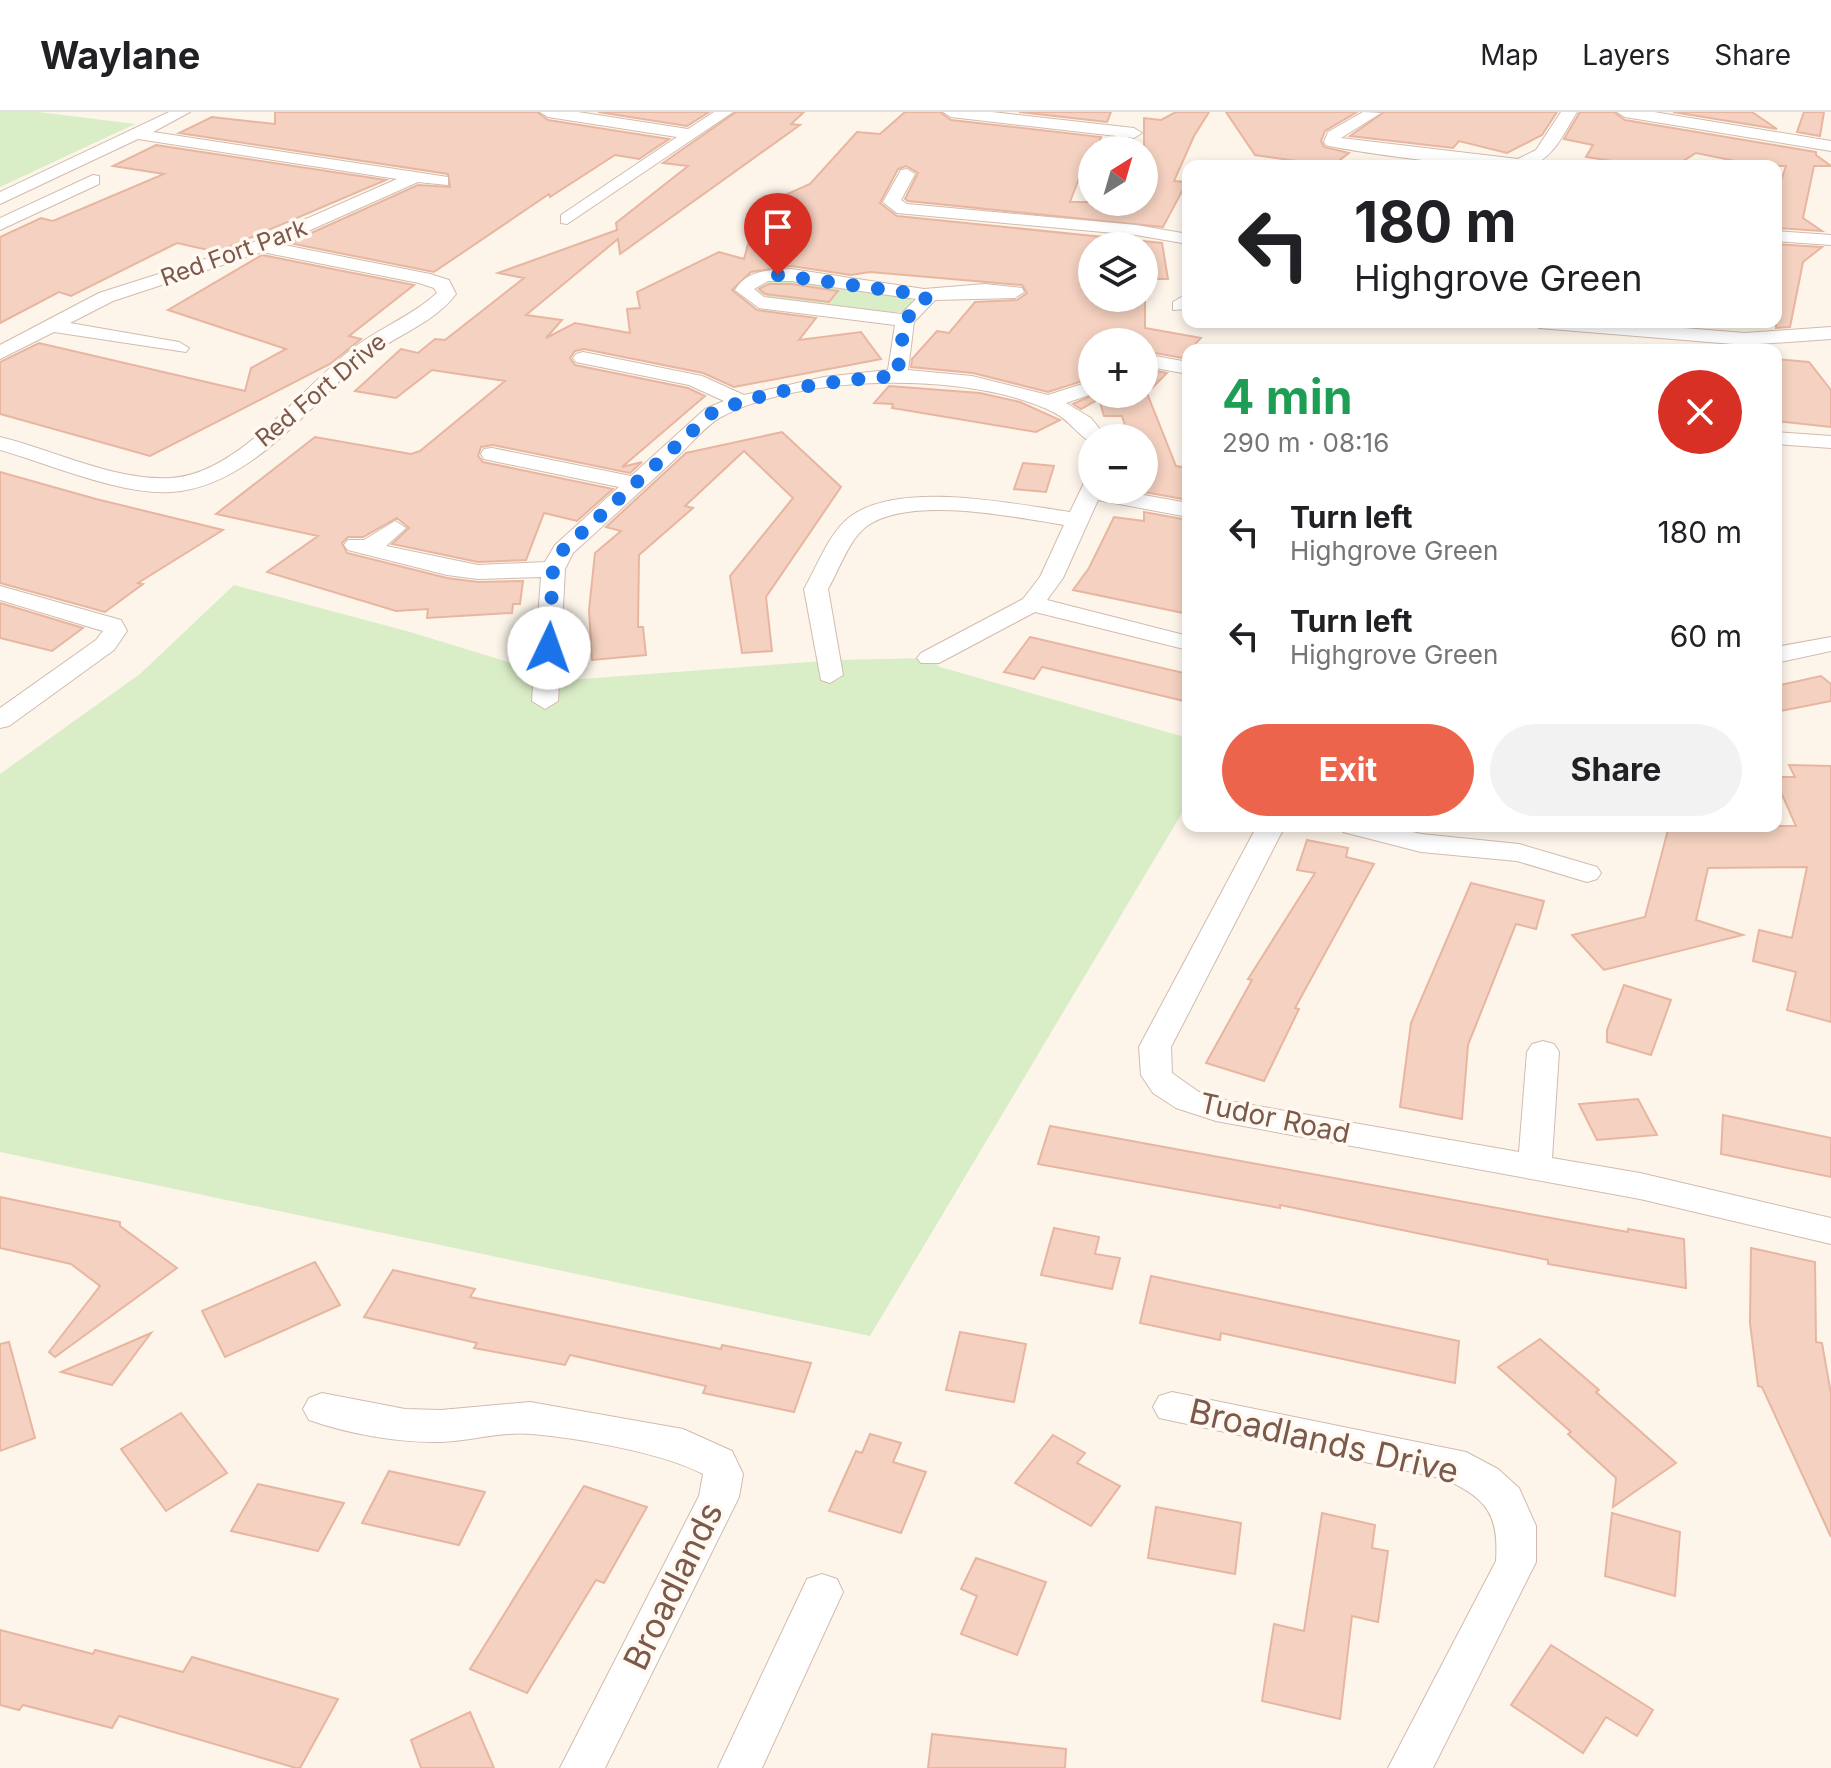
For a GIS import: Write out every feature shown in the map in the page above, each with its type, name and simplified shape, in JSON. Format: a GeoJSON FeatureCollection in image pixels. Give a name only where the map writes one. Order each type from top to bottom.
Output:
{"type":"FeatureCollection","features":[{"type":"Feature","properties":{"kind":"street"},"geometry":{"type":"LineString","coordinates":[[0,199],[182,112]]}},
{"type":"Feature","properties":{"kind":"street"},"geometry":{"type":"LineString","coordinates":[[548,112],[693,135]]}},
{"type":"Feature","properties":{"kind":"street"},"geometry":{"type":"LineString","coordinates":[[567,219],[725,112]]}},
{"type":"Feature","properties":{"kind":"street"},"geometry":{"type":"LineString","coordinates":[[951,112],[1134,133]]}},
{"type":"Feature","properties":{"kind":"street"},"geometry":{"type":"LineString","coordinates":[[1534,160],[1542,153],[1569,112]]}},
{"type":"Feature","properties":{"kind":"street"},"geometry":{"type":"LineString","coordinates":[[1625,112],[1831,146]]}},
{"type":"Feature","properties":{"kind":"street"},"geometry":{"type":"LineString","coordinates":[[1373,113],[1334,135],[1332,142],[1486,160]]}},
{"type":"Feature","properties":{"kind":"street"},"geometry":{"type":"LineString","coordinates":[[1133,136],[1142,117]]}},
{"type":"Feature","properties":{"kind":"street"},"geometry":{"type":"LineString","coordinates":[[1790,140],[1798,118]]}},
{"type":"Feature","properties":{"kind":"street"},"geometry":{"type":"LineString","coordinates":[[135,134],[442,181]]}},
{"type":"Feature","properties":{"kind":"street"},"geometry":{"type":"LineString","coordinates":[[907,174],[892,202],[903,209],[1098,220],[1182,238]]}},
{"type":"Feature","properties":{"kind":"street"},"geometry":{"type":"LineString","coordinates":[[73,176],[114,184]]}},
{"type":"Feature","properties":{"kind":"street","name":"Red Fort Park"},"geometry":{"type":"LineString","coordinates":[[0,353],[106,297],[260,246],[416,177]]}},
{"type":"Feature","properties":{"kind":"street"},"geometry":{"type":"LineString","coordinates":[[0,225],[93,180]]}},
{"type":"Feature","properties":{"kind":"street"},"geometry":{"type":"LineString","coordinates":[[1782,236],[1831,240]]}},
{"type":"Feature","properties":{"kind":"street","name":"Red Fort Drive"},"geometry":{"type":"LineString","coordinates":[[0,443],[148,483],[174,485],[201,480],[240,458],[361,351],[447,294],[442,284],[423,278],[260,246]]}},
{"type":"Feature","properties":{"kind":"street"},"geometry":{"type":"LineString","coordinates":[[905,320],[759,302],[744,290],[749,282],[778,275],[924,295],[985,290],[1015,292]]}},
{"type":"Feature","properties":{"kind":"street"},"geometry":{"type":"LineString","coordinates":[[897,376],[905,320],[926,300],[924,295]]}},
{"type":"Feature","properties":{"kind":"street"},"geometry":{"type":"LineString","coordinates":[[51,326],[179,348]]}},
{"type":"Feature","properties":{"kind":"street"},"geometry":{"type":"LineString","coordinates":[[1612,328],[1745,339],[1831,333]]}},
{"type":"Feature","properties":{"kind":"street"},"geometry":{"type":"LineString","coordinates":[[584,368],[606,362],[695,380],[741,401]]}},
{"type":"Feature","properties":{"kind":"street"},"geometry":{"type":"LineString","coordinates":[[1158,363],[1182,367]]}},
{"type":"Feature","properties":{"kind":"street"},"geometry":{"type":"LineString","coordinates":[[545,701],[553,569],[563,550],[712,413],[741,401],[860,378],[897,376],[976,386],[1051,401],[1075,412],[1089,424]]}},
{"type":"Feature","properties":{"kind":"street"},"geometry":{"type":"LineString","coordinates":[[1051,401],[1078,392]]}},
{"type":"Feature","properties":{"kind":"street"},"geometry":{"type":"LineString","coordinates":[[1782,438],[1831,442]]}},
{"type":"Feature","properties":{"kind":"street"},"geometry":{"type":"LineString","coordinates":[[492,453],[634,483]]}},
{"type":"Feature","properties":{"kind":"street"},"geometry":{"type":"LineString","coordinates":[[930,658],[1032,604],[1051,578],[1085,504]]}},
{"type":"Feature","properties":{"kind":"street"},"geometry":{"type":"LineString","coordinates":[[1158,504],[1182,509]]}},
{"type":"Feature","properties":{"kind":"street"},"geometry":{"type":"LineString","coordinates":[[830,675],[816,589],[858,522],[893,508],[973,505],[1078,520]]}},
{"type":"Feature","properties":{"kind":"street"},"geometry":{"type":"LineString","coordinates":[[395,528],[362,546],[447,568],[478,572],[553,569]]}},
{"type":"Feature","properties":{"kind":"street"},"geometry":{"type":"LineString","coordinates":[[0,593],[97,620],[112,625],[115,631],[105,645],[0,720]]}},
{"type":"Feature","properties":{"kind":"street"},"geometry":{"type":"LineString","coordinates":[[1032,604],[1182,642]]}},
{"type":"Feature","properties":{"kind":"street"},"geometry":{"type":"LineString","coordinates":[[1782,654],[1831,644]]}},
{"type":"Feature","properties":{"kind":"street","name":"Tudor Road"},"geometry":{"type":"LineString","coordinates":[[1268,832],[1155,1047],[1151,1062],[1158,1080],[1183,1098],[1229,1113],[1640,1186],[1831,1231]]}},
{"type":"Feature","properties":{"kind":"street"},"geometry":{"type":"LineString","coordinates":[[1377,832],[1421,843],[1519,853],[1587,873]]}},
{"type":"Feature","properties":{"kind":"street"},"geometry":{"type":"LineString","coordinates":[[1535,1167],[1543,1052]]}},
{"type":"Feature","properties":{"kind":"street","name":"Broadlands Drive"},"geometry":{"type":"LineString","coordinates":[[1172,1407],[1452,1464],[1487,1482],[1506,1500],[1518,1528],[1516,1562],[1410,1768]]}},
{"type":"Feature","properties":{"kind":"street","name":"Broadlands"},"geometry":{"type":"LineString","coordinates":[[322,1409],[417,1426],[530,1418],[683,1445],[718,1463],[723,1474],[719,1497],[582,1768]]}},
{"type":"Feature","properties":{"kind":"street"},"geometry":{"type":"LineString","coordinates":[[740,1768],[822,1592]]}},
{"type":"Feature","properties":{"kind":"green space"},"geometry":{"type":"Polygon","coordinates":[[[0,112],[38,112],[135,124],[0,187],[0,112]]]}},
{"type":"Feature","properties":{"kind":"green space"},"geometry":{"type":"Polygon","coordinates":[[[778,279],[909,296],[914,304],[905,311],[886,314],[770,298],[756,291],[764,282],[778,279]]]}},
{"type":"Feature","properties":{"kind":"green space"},"geometry":{"type":"Polygon","coordinates":[[[234,585],[410,632],[568,680],[837,660],[930,658],[940,667],[1182,736],[1182,813],[870,1336],[0,1152],[0,774],[140,674],[234,585]]]}},
{"type":"Feature","properties":{"kind":"building"},"geometry":{"type":"Polygon","coordinates":[[[275,112],[537,112],[548,120],[669,139],[639,159],[615,155],[550,197],[549,194],[434,272],[289,243],[418,185],[450,187],[448,174],[179,133],[212,117],[275,124],[275,112]]]}},
{"type":"Feature","properties":{"kind":"building"},"geometry":{"type":"Polygon","coordinates":[[[598,112],[709,112],[687,126],[598,112]]]}},
{"type":"Feature","properties":{"kind":"building"},"geometry":{"type":"Polygon","coordinates":[[[736,112],[804,112],[791,124],[800,125],[620,254],[618,239],[526,315],[562,320],[546,338],[575,323],[630,333],[627,309],[640,308],[637,292],[719,252],[744,259],[758,207],[810,184],[857,132],[880,134],[905,112],[940,112],[951,120],[1092,136],[1078,136],[1078,181],[1070,202],[1078,202],[1078,216],[1158,216],[1158,136],[1144,136],[1144,118],[1161,120],[1176,112],[1209,112],[1182,160],[1174,181],[1182,182],[1182,191],[1163,227],[908,201],[905,199],[918,173],[906,166],[898,169],[880,203],[897,216],[1078,234],[1078,312],[1145,312],[1145,328],[1078,328],[1078,382],[1048,392],[973,373],[911,367],[912,359],[937,331],[949,333],[975,302],[1017,300],[1027,293],[1022,285],[870,272],[851,275],[791,266],[751,272],[732,290],[757,310],[816,318],[799,340],[861,332],[881,359],[734,387],[703,373],[584,349],[575,351],[570,358],[575,365],[688,388],[705,396],[622,467],[642,462],[630,473],[493,445],[481,447],[478,456],[483,462],[613,489],[577,521],[544,513],[526,560],[478,562],[392,544],[409,528],[397,518],[363,537],[348,537],[342,543],[347,553],[447,578],[478,582],[523,581],[520,604],[513,604],[512,613],[427,618],[428,609],[396,611],[267,572],[318,536],[216,514],[315,437],[411,454],[420,451],[505,381],[432,370],[396,398],[355,391],[401,349],[418,353],[435,339],[445,340],[524,278],[498,273],[617,230],[616,223],[688,166],[663,163],[736,112]]]}},
{"type":"Feature","properties":{"kind":"building"},"geometry":{"type":"Polygon","coordinates":[[[1019,112],[1111,112],[1107,122],[1019,112]]]}},
{"type":"Feature","properties":{"kind":"building"},"geometry":{"type":"Polygon","coordinates":[[[1226,112],[1357,112],[1325,131],[1321,141],[1324,147],[1349,153],[1340,160],[1290,160],[1255,155],[1226,112]]]}},
{"type":"Feature","properties":{"kind":"building"},"geometry":{"type":"Polygon","coordinates":[[[1384,112],[1557,112],[1542,135],[1507,153],[1459,141],[1453,148],[1350,136],[1384,112]]]}},
{"type":"Feature","properties":{"kind":"building"},"geometry":{"type":"Polygon","coordinates":[[[1580,112],[1614,112],[1625,120],[1816,152],[1831,166],[1814,166],[1803,218],[1822,231],[1782,228],[1782,178],[1786,166],[1782,166],[1782,160],[1730,160],[1696,153],[1685,160],[1606,160],[1586,157],[1593,145],[1564,139],[1580,112]]]}},
{"type":"Feature","properties":{"kind":"building"},"geometry":{"type":"Polygon","coordinates":[[[1673,112],[1752,112],[1777,129],[1673,112]]]}},
{"type":"Feature","properties":{"kind":"building"},"geometry":{"type":"Polygon","coordinates":[[[1804,112],[1824,112],[1820,136],[1797,132],[1804,112]]]}},
{"type":"Feature","properties":{"kind":"building"},"geometry":{"type":"Polygon","coordinates":[[[156,145],[386,180],[217,252],[177,243],[71,296],[59,292],[0,323],[0,237],[41,218],[53,221],[164,174],[113,166],[156,145]]]}},
{"type":"Feature","properties":{"kind":"building"},"geometry":{"type":"Polygon","coordinates":[[[1158,243],[1162,243],[1168,279],[1158,279],[1158,243]]]}},
{"type":"Feature","properties":{"kind":"building"},"geometry":{"type":"Polygon","coordinates":[[[1782,244],[1822,247],[1803,262],[1790,327],[1782,328],[1782,244]]]}},
{"type":"Feature","properties":{"kind":"building"},"geometry":{"type":"Polygon","coordinates":[[[262,255],[414,285],[349,336],[361,339],[330,364],[150,456],[0,414],[0,362],[39,343],[245,391],[251,368],[286,349],[168,310],[262,255]]]}},
{"type":"Feature","properties":{"kind":"building"},"geometry":{"type":"Polygon","coordinates":[[[769,284],[838,291],[829,302],[765,294],[759,289],[769,284]]]}},
{"type":"Feature","properties":{"kind":"building"},"geometry":{"type":"Polygon","coordinates":[[[1158,330],[1201,338],[1195,344],[1182,344],[1182,358],[1158,354],[1158,330]]]}},
{"type":"Feature","properties":{"kind":"building"},"geometry":{"type":"Polygon","coordinates":[[[1782,360],[1809,362],[1831,390],[1831,427],[1782,422],[1782,360]]]}},
{"type":"Feature","properties":{"kind":"building"},"geometry":{"type":"Polygon","coordinates":[[[1158,371],[1167,373],[1158,382],[1158,371]]]}},
{"type":"Feature","properties":{"kind":"building"},"geometry":{"type":"Polygon","coordinates":[[[889,386],[980,393],[1020,402],[1060,420],[1036,432],[874,403],[889,386]]]}},
{"type":"Feature","properties":{"kind":"building"},"geometry":{"type":"Polygon","coordinates":[[[1102,408],[1153,408],[1176,466],[1182,467],[1182,499],[1158,495],[1158,424],[1125,424],[1122,416],[1104,416],[1102,408]]]}},
{"type":"Feature","properties":{"kind":"building"},"geometry":{"type":"Polygon","coordinates":[[[782,432],[841,487],[766,597],[772,651],[742,653],[730,576],[793,498],[744,451],[685,506],[693,508],[639,555],[638,627],[643,627],[646,655],[592,660],[589,610],[595,553],[621,531],[606,527],[686,453],[782,432]]]}},
{"type":"Feature","properties":{"kind":"building"},"geometry":{"type":"Polygon","coordinates":[[[1023,463],[1054,466],[1046,492],[1014,489],[1023,463]]]}},
{"type":"Feature","properties":{"kind":"building"},"geometry":{"type":"Polygon","coordinates":[[[0,472],[223,530],[138,583],[143,584],[105,612],[0,583],[0,472]]]}},
{"type":"Feature","properties":{"kind":"building"},"geometry":{"type":"Polygon","coordinates":[[[1144,512],[1182,519],[1182,613],[1073,590],[1089,568],[1114,517],[1144,521],[1144,512]]]}},
{"type":"Feature","properties":{"kind":"building"},"geometry":{"type":"Polygon","coordinates":[[[0,603],[83,628],[52,651],[0,638],[0,603]]]}},
{"type":"Feature","properties":{"kind":"building"},"geometry":{"type":"Polygon","coordinates":[[[1030,637],[1182,673],[1182,701],[1042,667],[1034,679],[1004,672],[1030,637]]]}},
{"type":"Feature","properties":{"kind":"building"},"geometry":{"type":"Polygon","coordinates":[[[1821,676],[1831,684],[1831,701],[1782,711],[1782,685],[1821,676]]]}},
{"type":"Feature","properties":{"kind":"building"},"geometry":{"type":"Polygon","coordinates":[[[1789,765],[1831,766],[1831,1022],[1787,1010],[1796,972],[1753,961],[1759,930],[1792,938],[1807,867],[1708,868],[1696,920],[1743,935],[1604,970],[1572,935],[1645,917],[1667,832],[1782,832],[1782,826],[1796,826],[1782,794],[1782,777],[1795,777],[1789,765]]]}},
{"type":"Feature","properties":{"kind":"building"},"geometry":{"type":"Polygon","coordinates":[[[1307,840],[1348,848],[1346,857],[1374,864],[1295,1008],[1299,1009],[1264,1081],[1206,1063],[1252,980],[1248,979],[1315,873],[1297,870],[1307,840]]]}},
{"type":"Feature","properties":{"kind":"building"},"geometry":{"type":"Polygon","coordinates":[[[1471,883],[1544,901],[1536,929],[1516,924],[1468,1045],[1462,1119],[1400,1107],[1411,1023],[1471,883]]]}},
{"type":"Feature","properties":{"kind":"building"},"geometry":{"type":"Polygon","coordinates":[[[1624,985],[1671,1000],[1651,1055],[1607,1042],[1607,1030],[1624,985]]]}},
{"type":"Feature","properties":{"kind":"building"},"geometry":{"type":"Polygon","coordinates":[[[1638,1099],[1657,1135],[1597,1140],[1579,1104],[1638,1099]]]}},
{"type":"Feature","properties":{"kind":"building"},"geometry":{"type":"Polygon","coordinates":[[[1723,1115],[1831,1138],[1831,1177],[1721,1154],[1723,1115]]]}},
{"type":"Feature","properties":{"kind":"building"},"geometry":{"type":"Polygon","coordinates":[[[1050,1126],[1628,1232],[1628,1229],[1684,1239],[1686,1288],[1548,1264],[1548,1260],[1280,1205],[1280,1208],[1038,1164],[1050,1126]]]}},
{"type":"Feature","properties":{"kind":"building"},"geometry":{"type":"Polygon","coordinates":[[[0,1197],[120,1222],[120,1226],[177,1268],[55,1357],[49,1352],[100,1286],[71,1264],[0,1248],[0,1197]]]}},
{"type":"Feature","properties":{"kind":"building"},"geometry":{"type":"Polygon","coordinates":[[[1054,1228],[1099,1237],[1095,1254],[1120,1258],[1112,1289],[1041,1275],[1054,1228]]]}},
{"type":"Feature","properties":{"kind":"building"},"geometry":{"type":"Polygon","coordinates":[[[1751,1248],[1815,1262],[1816,1342],[1822,1343],[1831,1394],[1831,1537],[1762,1387],[1758,1386],[1750,1323],[1751,1248]]]}},
{"type":"Feature","properties":{"kind":"building"},"geometry":{"type":"Polygon","coordinates":[[[315,1262],[340,1305],[225,1357],[202,1311],[315,1262]]]}},
{"type":"Feature","properties":{"kind":"building"},"geometry":{"type":"Polygon","coordinates":[[[393,1270],[475,1289],[470,1297],[721,1349],[722,1345],[811,1363],[794,1412],[703,1393],[706,1386],[570,1355],[565,1365],[474,1348],[477,1343],[364,1317],[393,1270]]]}},
{"type":"Feature","properties":{"kind":"building"},"geometry":{"type":"Polygon","coordinates":[[[1151,1276],[1459,1341],[1455,1383],[1221,1333],[1220,1340],[1140,1323],[1151,1276]]]}},
{"type":"Feature","properties":{"kind":"building"},"geometry":{"type":"Polygon","coordinates":[[[960,1332],[1026,1344],[1014,1402],[946,1390],[960,1332]]]}},
{"type":"Feature","properties":{"kind":"building"},"geometry":{"type":"Polygon","coordinates":[[[151,1333],[112,1385],[61,1372],[151,1333]]]}},
{"type":"Feature","properties":{"kind":"building"},"geometry":{"type":"Polygon","coordinates":[[[1540,1339],[1676,1463],[1613,1507],[1616,1478],[1568,1434],[1571,1432],[1498,1367],[1540,1339]]]}},
{"type":"Feature","properties":{"kind":"building"},"geometry":{"type":"Polygon","coordinates":[[[9,1342],[35,1438],[0,1451],[0,1344],[9,1342]]]}},
{"type":"Feature","properties":{"kind":"building"},"geometry":{"type":"Polygon","coordinates":[[[181,1413],[227,1473],[166,1511],[121,1449],[181,1413]]]}},
{"type":"Feature","properties":{"kind":"building"},"geometry":{"type":"Polygon","coordinates":[[[870,1434],[901,1443],[893,1462],[926,1472],[901,1533],[829,1511],[856,1451],[862,1453],[870,1434]]]}},
{"type":"Feature","properties":{"kind":"building"},"geometry":{"type":"Polygon","coordinates":[[[1053,1435],[1085,1453],[1077,1463],[1120,1486],[1091,1526],[1015,1483],[1053,1435]]]}},
{"type":"Feature","properties":{"kind":"building"},"geometry":{"type":"Polygon","coordinates":[[[389,1471],[485,1492],[459,1545],[362,1523],[389,1471]]]}},
{"type":"Feature","properties":{"kind":"building"},"geometry":{"type":"Polygon","coordinates":[[[258,1484],[344,1503],[318,1551],[231,1531],[258,1484]]]}},
{"type":"Feature","properties":{"kind":"building"},"geometry":{"type":"Polygon","coordinates":[[[584,1486],[647,1507],[604,1583],[596,1580],[527,1693],[470,1669],[584,1486]]]}},
{"type":"Feature","properties":{"kind":"building"},"geometry":{"type":"Polygon","coordinates":[[[1156,1507],[1241,1523],[1235,1574],[1148,1558],[1156,1507]]]}},
{"type":"Feature","properties":{"kind":"building"},"geometry":{"type":"Polygon","coordinates":[[[1322,1513],[1375,1525],[1372,1548],[1388,1551],[1378,1622],[1352,1616],[1340,1719],[1262,1701],[1274,1624],[1304,1631],[1322,1513]]]}},
{"type":"Feature","properties":{"kind":"building"},"geometry":{"type":"Polygon","coordinates":[[[1612,1513],[1680,1532],[1675,1596],[1605,1576],[1612,1513]]]}},
{"type":"Feature","properties":{"kind":"building"},"geometry":{"type":"Polygon","coordinates":[[[976,1558],[1046,1582],[1017,1655],[961,1634],[977,1596],[961,1589],[976,1558]]]}},
{"type":"Feature","properties":{"kind":"building"},"geometry":{"type":"Polygon","coordinates":[[[0,1630],[93,1654],[95,1650],[183,1672],[192,1657],[338,1699],[300,1768],[296,1768],[119,1716],[112,1728],[23,1705],[19,1710],[0,1705],[0,1630]]]}},
{"type":"Feature","properties":{"kind":"building"},"geometry":{"type":"Polygon","coordinates":[[[1551,1645],[1653,1710],[1637,1736],[1606,1717],[1583,1753],[1511,1705],[1551,1645]]]}},
{"type":"Feature","properties":{"kind":"building"},"geometry":{"type":"Polygon","coordinates":[[[470,1712],[494,1768],[421,1768],[411,1740],[470,1712]]]}},
{"type":"Feature","properties":{"kind":"building"},"geometry":{"type":"Polygon","coordinates":[[[932,1734],[1066,1749],[1065,1768],[928,1768],[932,1734]]]}},
{"type":"Feature","properties":{"kind":"route"},"geometry":{"type":"LineString","coordinates":[[549,648],[553,569],[563,550],[712,413],[741,401],[860,378],[897,376],[905,320],[926,300],[924,295],[913,291],[778,275]]}}]}
